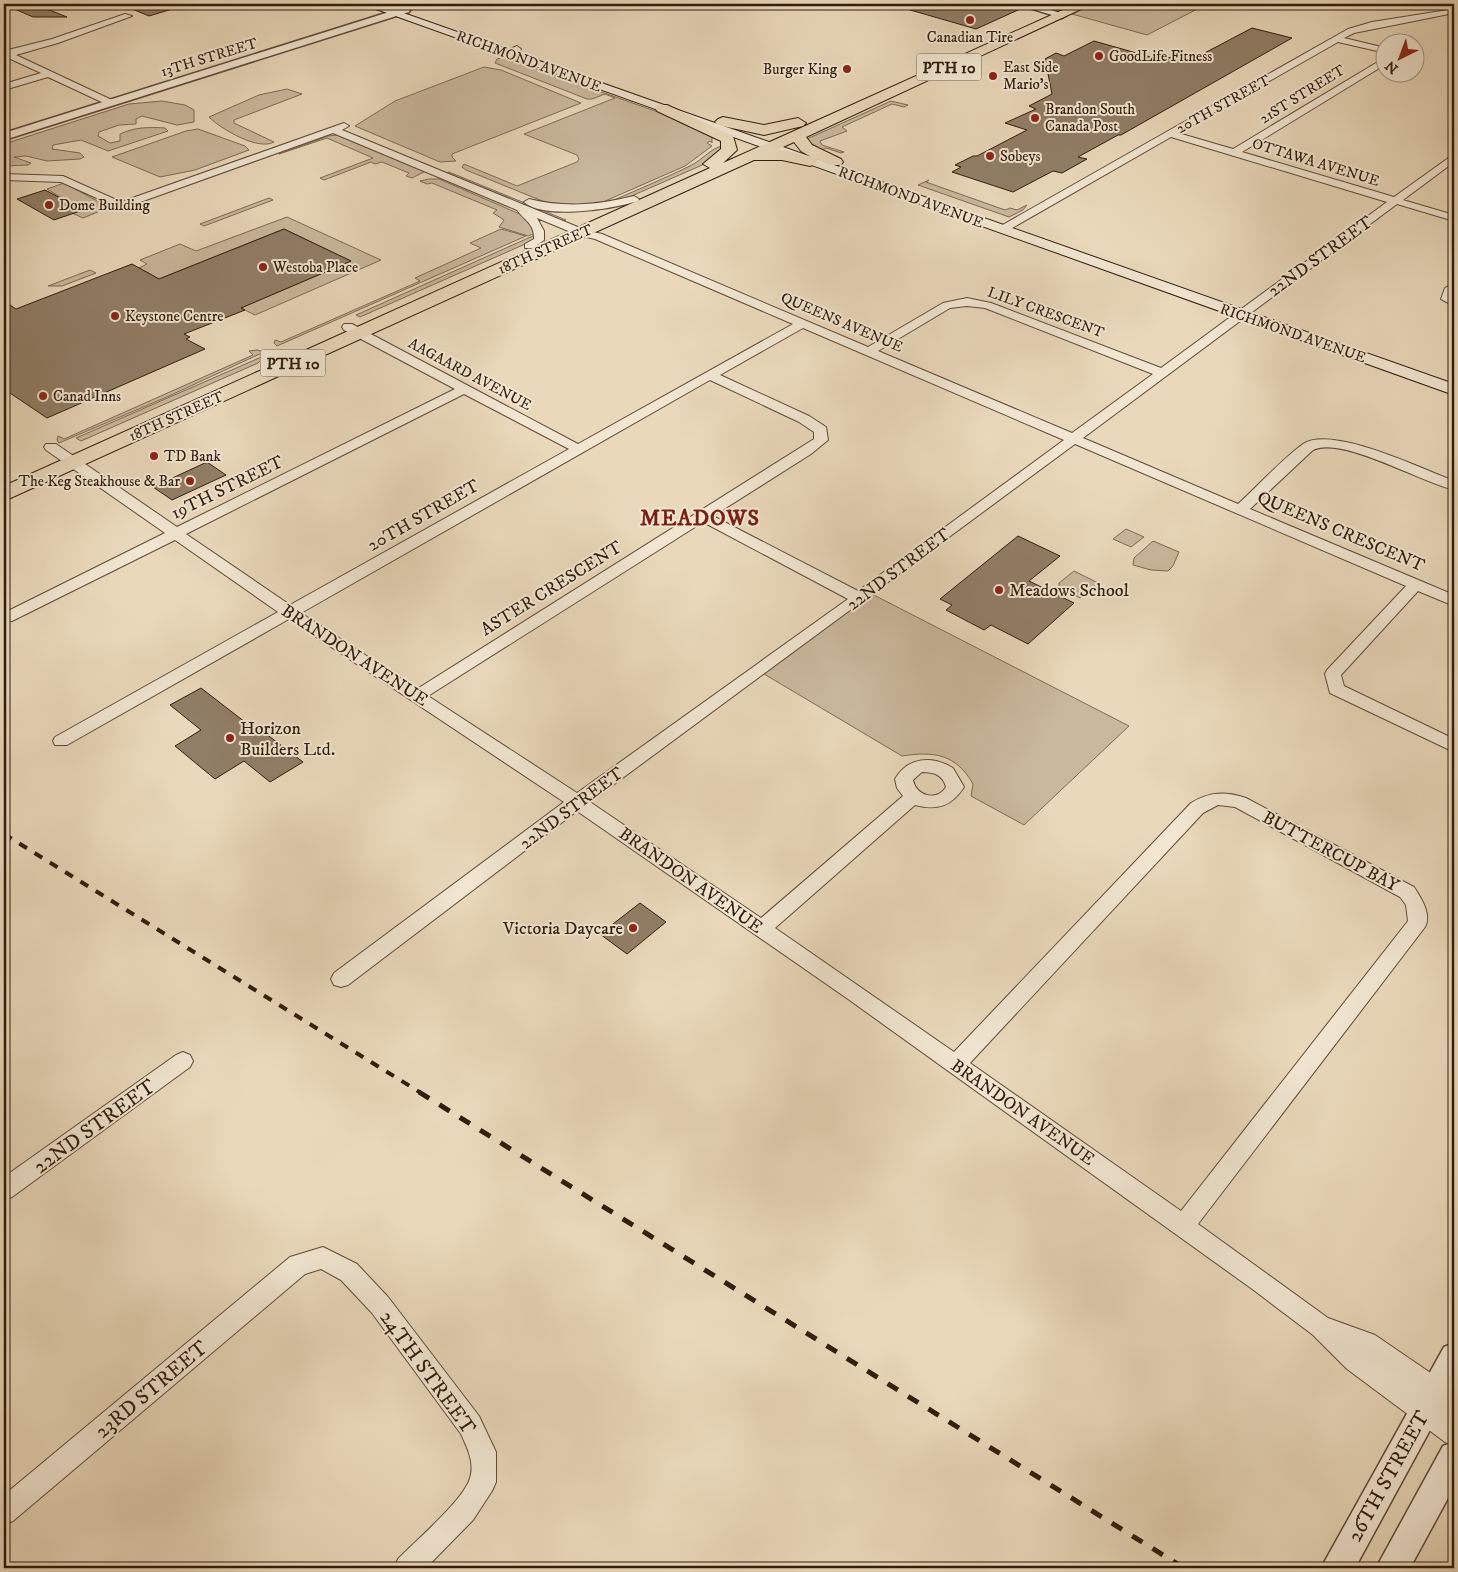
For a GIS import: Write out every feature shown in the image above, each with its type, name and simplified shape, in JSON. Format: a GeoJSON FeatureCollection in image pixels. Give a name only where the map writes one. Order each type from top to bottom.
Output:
{"type":"FeatureCollection","features":[{"type":"Feature","properties":{"kind":"main road","name":"RICHMOND AVENUE"},"geometry":{"type":"LineString","coordinates":[[368,4],[396,9],[662,108],[835,162],[1008,227],[1245,311],[1454,390]]}},
{"type":"Feature","properties":{"kind":"main road","name":"18TH STREET"},"geometry":{"type":"LineString","coordinates":[[354,330],[529,246],[584,229],[634,199],[711,164],[770,143],[1060,10],[1086,4]]}},
{"type":"Feature","properties":{"kind":"main road","name":"RICHMOND AVENUE"},"geometry":{"type":"LineString","coordinates":[[396,9],[425,24],[723,122],[810,161],[1008,227]]}},
{"type":"Feature","properties":{"kind":"main road"},"geometry":{"type":"LineString","coordinates":[[662,108],[728,139],[730,150],[711,164]]}},
{"type":"Feature","properties":{"kind":"main road"},"geometry":{"type":"LineString","coordinates":[[723,122],[750,129],[769,130],[814,123]]}},
{"type":"Feature","properties":{"kind":"main road"},"geometry":{"type":"LineString","coordinates":[[814,123],[801,137],[801,143],[811,151],[835,162]]}},
{"type":"Feature","properties":{"kind":"main road","name":"18TH STREET"},"geometry":{"type":"LineString","coordinates":[[4,480],[354,330],[731,165],[770,143]]}},
{"type":"Feature","properties":{"kind":"main road"},"geometry":{"type":"LineString","coordinates":[[731,165],[778,155],[810,161]]}},
{"type":"Feature","properties":{"kind":"main road","name":"RICHMOND AVENUE"},"geometry":{"type":"LineString","coordinates":[[1245,311],[1454,380]]}},
{"type":"Feature","properties":{"kind":"main road","name":"18TH STREET"},"geometry":{"type":"LineString","coordinates":[[4,494],[62,455]]}},
{"type":"Feature","properties":{"kind":"street","name":"13TH STREET"},"geometry":{"type":"LineString","coordinates":[[4,137],[362,24],[396,9],[423,4]]}},
{"type":"Feature","properties":{"kind":"street"},"geometry":{"type":"LineString","coordinates":[[1021,4],[1060,10]]}},
{"type":"Feature","properties":{"kind":"street","name":"20TH STREET"},"geometry":{"type":"LineString","coordinates":[[1008,227],[1336,39],[1372,25],[1454,11]]}},
{"type":"Feature","properties":{"kind":"street"},"geometry":{"type":"LineString","coordinates":[[6,53],[55,41],[128,16]]}},
{"type":"Feature","properties":{"kind":"street"},"geometry":{"type":"LineString","coordinates":[[362,24],[394,20],[425,24]]}},
{"type":"Feature","properties":{"kind":"street"},"geometry":{"type":"LineString","coordinates":[[1336,39],[1376,49]]}},
{"type":"Feature","properties":{"kind":"street"},"geometry":{"type":"LineString","coordinates":[[6,53],[111,103]]}},
{"type":"Feature","properties":{"kind":"street","name":"21ST STREET"},"geometry":{"type":"LineString","coordinates":[[1234,153],[1376,66]]}},
{"type":"Feature","properties":{"kind":"street"},"geometry":{"type":"LineString","coordinates":[[4,87],[48,74]]}},
{"type":"Feature","properties":{"kind":"street"},"geometry":{"type":"LineString","coordinates":[[4,177],[63,178],[120,206],[339,128],[520,203],[586,208],[613,206],[634,199]]}},
{"type":"Feature","properties":{"kind":"street","name":"OTTAWA AVENUE"},"geometry":{"type":"LineString","coordinates":[[1170,134],[1454,218]]}},
{"type":"Feature","properties":{"kind":"street","name":"22ND STREET"},"geometry":{"type":"LineString","coordinates":[[341,979],[577,802],[859,598],[1454,158]]}},
{"type":"Feature","properties":{"kind":"street"},"geometry":{"type":"LineString","coordinates":[[4,171],[61,170],[79,174]]}},
{"type":"Feature","properties":{"kind":"street"},"geometry":{"type":"LineString","coordinates":[[109,188],[134,201]]}},
{"type":"Feature","properties":{"kind":"street"},"geometry":{"type":"LineString","coordinates":[[520,203],[539,230],[539,240],[529,246]]}},
{"type":"Feature","properties":{"kind":"street","name":"QUEENS AVENUE"},"geometry":{"type":"LineString","coordinates":[[520,203],[1074,438]]}},
{"type":"Feature","properties":{"kind":"street"},"geometry":{"type":"LineString","coordinates":[[1454,286],[1449,290],[1447,299],[1454,302]]}},
{"type":"Feature","properties":{"kind":"street","name":"LILY CRESCENT"},"geometry":{"type":"LineString","coordinates":[[869,351],[947,305],[967,302],[987,305],[1161,373]]}},
{"type":"Feature","properties":{"kind":"street","name":"20TH STREET"},"geometry":{"type":"LineString","coordinates":[[61,741],[803,323]]}},
{"type":"Feature","properties":{"kind":"street","name":"AAGAARD AVENUE"},"geometry":{"type":"LineString","coordinates":[[354,330],[578,449]]}},
{"type":"Feature","properties":{"kind":"street","name":"ASTER CRESCENT"},"geometry":{"type":"LineString","coordinates":[[417,696],[821,440],[821,430],[804,419],[711,376]]}},
{"type":"Feature","properties":{"kind":"street","name":"19TH STREET"},"geometry":{"type":"LineString","coordinates":[[8,618],[464,389]]}},
{"type":"Feature","properties":{"kind":"street","name":"QUEENS CRESCENT"},"geometry":{"type":"LineString","coordinates":[[1074,438],[1454,601]]}},
{"type":"Feature","properties":{"kind":"street","name":"QUEENS CRESCENT"},"geometry":{"type":"LineString","coordinates":[[1241,509],[1308,448],[1319,442],[1347,445],[1454,486]]}},
{"type":"Feature","properties":{"kind":"street","name":"BRANDON AVENUE"},"geometry":{"type":"LineString","coordinates":[[62,455],[289,612],[577,802],[1184,1225],[1322,1327],[1356,1361],[1438,1402],[1454,1433]]}},
{"type":"Feature","properties":{"kind":"street"},"geometry":{"type":"LineString","coordinates":[[703,516],[859,598]]}},
{"type":"Feature","properties":{"kind":"street"},"geometry":{"type":"LineString","coordinates":[[1416,584],[1333,674],[1336,689],[1454,746]]}},
{"type":"Feature","properties":{"kind":"street"},"geometry":{"type":"LineString","coordinates":[[761,929],[913,797]]}},
{"type":"Feature","properties":{"kind":"street","name":"BUTTERCUP BAY"},"geometry":{"type":"LineString","coordinates":[[955,1065],[1197,808],[1209,800],[1222,797],[1240,802],[1407,892],[1415,904],[1418,922],[1184,1225]]}},
{"type":"Feature","properties":{"kind":"street","name":"22ND STREET"},"geometry":{"type":"LineString","coordinates":[[4,1190],[184,1062]]}},
{"type":"Feature","properties":{"kind":"street","name":"24TH STREET"},"geometry":{"type":"LineString","coordinates":[[298,1265],[323,1258],[349,1272],[380,1305],[470,1425],[483,1452],[483,1482],[464,1511],[407,1568]]}},
{"type":"Feature","properties":{"kind":"street","name":"23RD STREET"},"geometry":{"type":"LineString","coordinates":[[4,1512],[298,1265]]}},
{"type":"Feature","properties":{"kind":"street","name":"26TH STREET"},"geometry":{"type":"LineString","coordinates":[[1337,1568],[1438,1402],[1454,1357]]}},
{"type":"Feature","properties":{"kind":"street"},"geometry":{"type":"LineString","coordinates":[[1392,1568],[1454,1457]]}},
{"type":"Feature","properties":{"kind":"shaded area"},"geometry":{"type":"Polygon","coordinates":[[[1091,4],[1207,4],[1147,35],[1072,14],[1091,4]]]}},
{"type":"Feature","properties":{"kind":"shaded area"},"geometry":{"type":"Polygon","coordinates":[[[503,57],[700,127],[712,135],[712,143],[710,141],[707,143],[712,146],[685,166],[594,206],[552,205],[466,170],[462,167],[464,164],[517,186],[577,162],[579,159],[577,155],[524,134],[615,98],[605,94],[587,99],[495,63],[497,59],[503,57]]]}},
{"type":"Feature","properties":{"kind":"shaded area"},"geometry":{"type":"Polygon","coordinates":[[[484,67],[501,70],[581,103],[452,154],[456,161],[440,162],[355,126],[395,101],[484,67]]]}},
{"type":"Feature","properties":{"kind":"shaded area"},"geometry":{"type":"Polygon","coordinates":[[[287,89],[302,94],[234,120],[234,123],[274,142],[259,144],[250,141],[231,133],[209,117],[259,95],[287,89]]]}},
{"type":"Feature","properties":{"kind":"shaded area"},"geometry":{"type":"Polygon","coordinates":[[[162,101],[185,105],[194,110],[194,122],[177,125],[142,116],[136,119],[136,124],[119,125],[99,132],[98,136],[110,143],[120,141],[120,134],[137,129],[165,128],[168,131],[108,151],[81,140],[53,145],[52,149],[80,153],[84,157],[80,159],[47,161],[26,156],[14,157],[31,163],[28,165],[4,166],[4,144],[129,104],[162,101]]]}},
{"type":"Feature","properties":{"kind":"shaded area"},"geometry":{"type":"Polygon","coordinates":[[[891,101],[908,105],[904,107],[892,104],[842,127],[847,131],[820,141],[822,145],[844,152],[841,153],[826,148],[820,151],[813,148],[807,139],[891,101]]]}},
{"type":"Feature","properties":{"kind":"shaded area"},"geometry":{"type":"Polygon","coordinates":[[[198,129],[245,146],[249,150],[195,170],[160,177],[112,157],[186,131],[198,129]]]}},
{"type":"Feature","properties":{"kind":"shaded area"},"geometry":{"type":"Polygon","coordinates":[[[337,135],[424,172],[412,178],[406,176],[409,173],[382,162],[375,164],[371,162],[324,180],[320,178],[373,158],[327,138],[279,154],[328,136],[337,135]]]}},
{"type":"Feature","properties":{"kind":"shaded area"},"geometry":{"type":"Polygon","coordinates":[[[726,145],[711,160],[700,166],[627,198],[607,203],[690,166],[716,148],[726,145]]]}},
{"type":"Feature","properties":{"kind":"shaded area"},"geometry":{"type":"Polygon","coordinates":[[[449,172],[566,220],[563,221],[446,173],[449,172]]]}},
{"type":"Feature","properties":{"kind":"shaded area"},"geometry":{"type":"Polygon","coordinates":[[[439,179],[522,215],[528,219],[535,233],[528,236],[499,227],[504,220],[493,213],[497,210],[432,183],[427,184],[420,181],[439,179]]]}},
{"type":"Feature","properties":{"kind":"shaded area"},"geometry":{"type":"Polygon","coordinates":[[[929,180],[926,182],[1005,210],[1010,208],[1017,210],[1027,205],[1023,210],[1009,217],[918,185],[929,180]]]}},
{"type":"Feature","properties":{"kind":"shaded area"},"geometry":{"type":"Polygon","coordinates":[[[64,183],[105,205],[105,209],[83,218],[72,213],[84,209],[78,208],[47,189],[64,183]]]}},
{"type":"Feature","properties":{"kind":"shaded area"},"geometry":{"type":"Polygon","coordinates":[[[269,198],[273,200],[204,226],[200,224],[269,198]]]}},
{"type":"Feature","properties":{"kind":"shaded area"},"geometry":{"type":"Polygon","coordinates":[[[287,217],[381,260],[255,315],[241,308],[351,261],[284,229],[159,279],[139,268],[147,264],[140,260],[180,244],[196,251],[287,217]]]}},
{"type":"Feature","properties":{"kind":"shaded area"},"geometry":{"type":"Polygon","coordinates":[[[501,229],[526,236],[277,346],[274,343],[275,340],[281,342],[420,281],[415,278],[481,248],[470,243],[501,229]]]}},
{"type":"Feature","properties":{"kind":"shaded area"},"geometry":{"type":"Polygon","coordinates":[[[535,235],[532,241],[360,317],[356,315],[535,235]]]}},
{"type":"Feature","properties":{"kind":"shaded area"},"geometry":{"type":"Polygon","coordinates":[[[90,270],[96,273],[62,286],[48,286],[90,270]]]}},
{"type":"Feature","properties":{"kind":"shaded area"},"geometry":{"type":"Polygon","coordinates":[[[257,350],[264,352],[169,396],[59,443],[57,440],[58,436],[64,439],[253,355],[249,351],[257,350]]]}},
{"type":"Feature","properties":{"kind":"shaded area"},"geometry":{"type":"Polygon","coordinates":[[[266,355],[258,363],[81,441],[76,438],[266,355]]]}},
{"type":"Feature","properties":{"kind":"shaded area"},"geometry":{"type":"Polygon","coordinates":[[[1126,529],[1144,537],[1131,547],[1113,539],[1126,529]]]}},
{"type":"Feature","properties":{"kind":"shaded area"},"geometry":{"type":"Polygon","coordinates":[[[1153,541],[1179,552],[1173,566],[1168,571],[1151,570],[1133,565],[1134,558],[1153,541]]]}},
{"type":"Feature","properties":{"kind":"shaded area"},"geometry":{"type":"Polygon","coordinates":[[[1074,571],[1098,583],[1080,598],[1059,587],[1059,583],[1074,571]]]}},
{"type":"Feature","properties":{"kind":"shaded area"},"geometry":{"type":"Polygon","coordinates":[[[868,592],[1129,726],[1024,825],[971,796],[973,784],[959,766],[952,761],[943,757],[924,754],[902,756],[759,671],[868,592]]]}},
{"type":"Feature","properties":{"kind":"building"},"geometry":{"type":"Polygon","coordinates":[[[120,4],[179,4],[179,7],[149,16],[120,4]]]}},
{"type":"Feature","properties":{"kind":"building","name":"Canadian Tire"},"geometry":{"type":"Polygon","coordinates":[[[900,4],[993,4],[1018,10],[976,29],[900,7],[900,4]]]}},
{"type":"Feature","properties":{"kind":"building"},"geometry":{"type":"Polygon","coordinates":[[[37,5],[67,17],[33,17],[17,10],[37,5]]]}},
{"type":"Feature","properties":{"kind":"building"},"geometry":{"type":"Polygon","coordinates":[[[1252,28],[1292,38],[1121,135],[1078,157],[1087,159],[1062,173],[1053,171],[1013,192],[952,172],[961,167],[955,165],[973,156],[977,156],[1027,130],[1005,123],[1036,109],[1029,106],[1052,94],[1045,59],[1056,53],[1064,56],[1094,41],[1154,58],[1197,57],[1252,28]]]}},
{"type":"Feature","properties":{"kind":"building","name":"Dome Building"},"geometry":{"type":"Polygon","coordinates":[[[45,190],[83,210],[54,220],[17,199],[45,190]]]}},
{"type":"Feature","properties":{"kind":"building","name":"Keystone Centre"},"geometry":{"type":"Polygon","coordinates":[[[284,229],[351,261],[241,308],[245,310],[184,334],[190,337],[186,339],[205,349],[47,418],[4,389],[4,301],[16,309],[132,264],[159,279],[284,229]]]}},
{"type":"Feature","properties":{"kind":"building","name":"The Keg Steakhouse & Bar"},"geometry":{"type":"Polygon","coordinates":[[[207,462],[226,475],[172,500],[153,487],[207,462]]]}},
{"type":"Feature","properties":{"kind":"building","name":"Meadows School"},"geometry":{"type":"Polygon","coordinates":[[[1018,536],[1060,556],[1029,581],[1074,603],[1028,644],[991,625],[984,630],[946,610],[952,605],[940,599],[1018,536]]]}},
{"type":"Feature","properties":{"kind":"building","name":"Horizon Builders Ltd."},"geometry":{"type":"Polygon","coordinates":[[[201,688],[254,729],[257,727],[303,762],[270,782],[244,761],[215,779],[175,746],[201,730],[170,705],[201,688]]]}},
{"type":"Feature","properties":{"kind":"building","name":"Victoria Daycare"},"geometry":{"type":"Polygon","coordinates":[[[640,903],[666,922],[627,954],[600,934],[640,903]]]}},
{"type":"Feature","properties":{"kind":"railway"},"geometry":{"type":"LineString","coordinates":[[4,834],[421,1093]]}},
{"type":"Feature","properties":{"kind":"railway"},"geometry":{"type":"LineString","coordinates":[[419,1092],[1184,1568]]}},
{"type":"Feature","properties":{"kind":"place","name":"Canadian Tire"},"geometry":{"type":"Point","coordinates":[970,20]}},
{"type":"Feature","properties":{"kind":"place","name":"GoodLife Fitness"},"geometry":{"type":"Point","coordinates":[1099,56]}},
{"type":"Feature","properties":{"kind":"place","name":"Burger King"},"geometry":{"type":"Point","coordinates":[847,69]}},
{"type":"Feature","properties":{"kind":"place","name":"East Side Mario's"},"geometry":{"type":"Point","coordinates":[993,76]}},
{"type":"Feature","properties":{"kind":"place","name":"Brandon South Canada Post"},"geometry":{"type":"Point","coordinates":[1035,118]}},
{"type":"Feature","properties":{"kind":"place","name":"Sobeys"},"geometry":{"type":"Point","coordinates":[990,156]}},
{"type":"Feature","properties":{"kind":"place","name":"Dome Building"},"geometry":{"type":"Point","coordinates":[49,205]}},
{"type":"Feature","properties":{"kind":"place","name":"Westoba Place"},"geometry":{"type":"Point","coordinates":[263,267]}},
{"type":"Feature","properties":{"kind":"place","name":"Keystone Centre"},"geometry":{"type":"Point","coordinates":[115,316]}},
{"type":"Feature","properties":{"kind":"place","name":"Canad Inns"},"geometry":{"type":"Point","coordinates":[43,396]}},
{"type":"Feature","properties":{"kind":"place","name":"TD Bank"},"geometry":{"type":"Point","coordinates":[154,456]}},
{"type":"Feature","properties":{"kind":"place","name":"The Keg Steakhouse & Bar"},"geometry":{"type":"Point","coordinates":[190,481]}},
{"type":"Feature","properties":{"kind":"place","name":"Meadows School"},"geometry":{"type":"Point","coordinates":[999,590]}},
{"type":"Feature","properties":{"kind":"place","name":"Horizon Builders Ltd."},"geometry":{"type":"Point","coordinates":[230,738]}},
{"type":"Feature","properties":{"kind":"place","name":"Victoria Daycare"},"geometry":{"type":"Point","coordinates":[633,928]}},
{"type":"Feature","properties":{"kind":"district","name":"MEADOWS"},"geometry":{"type":"Point","coordinates":[700,517]}}]}
